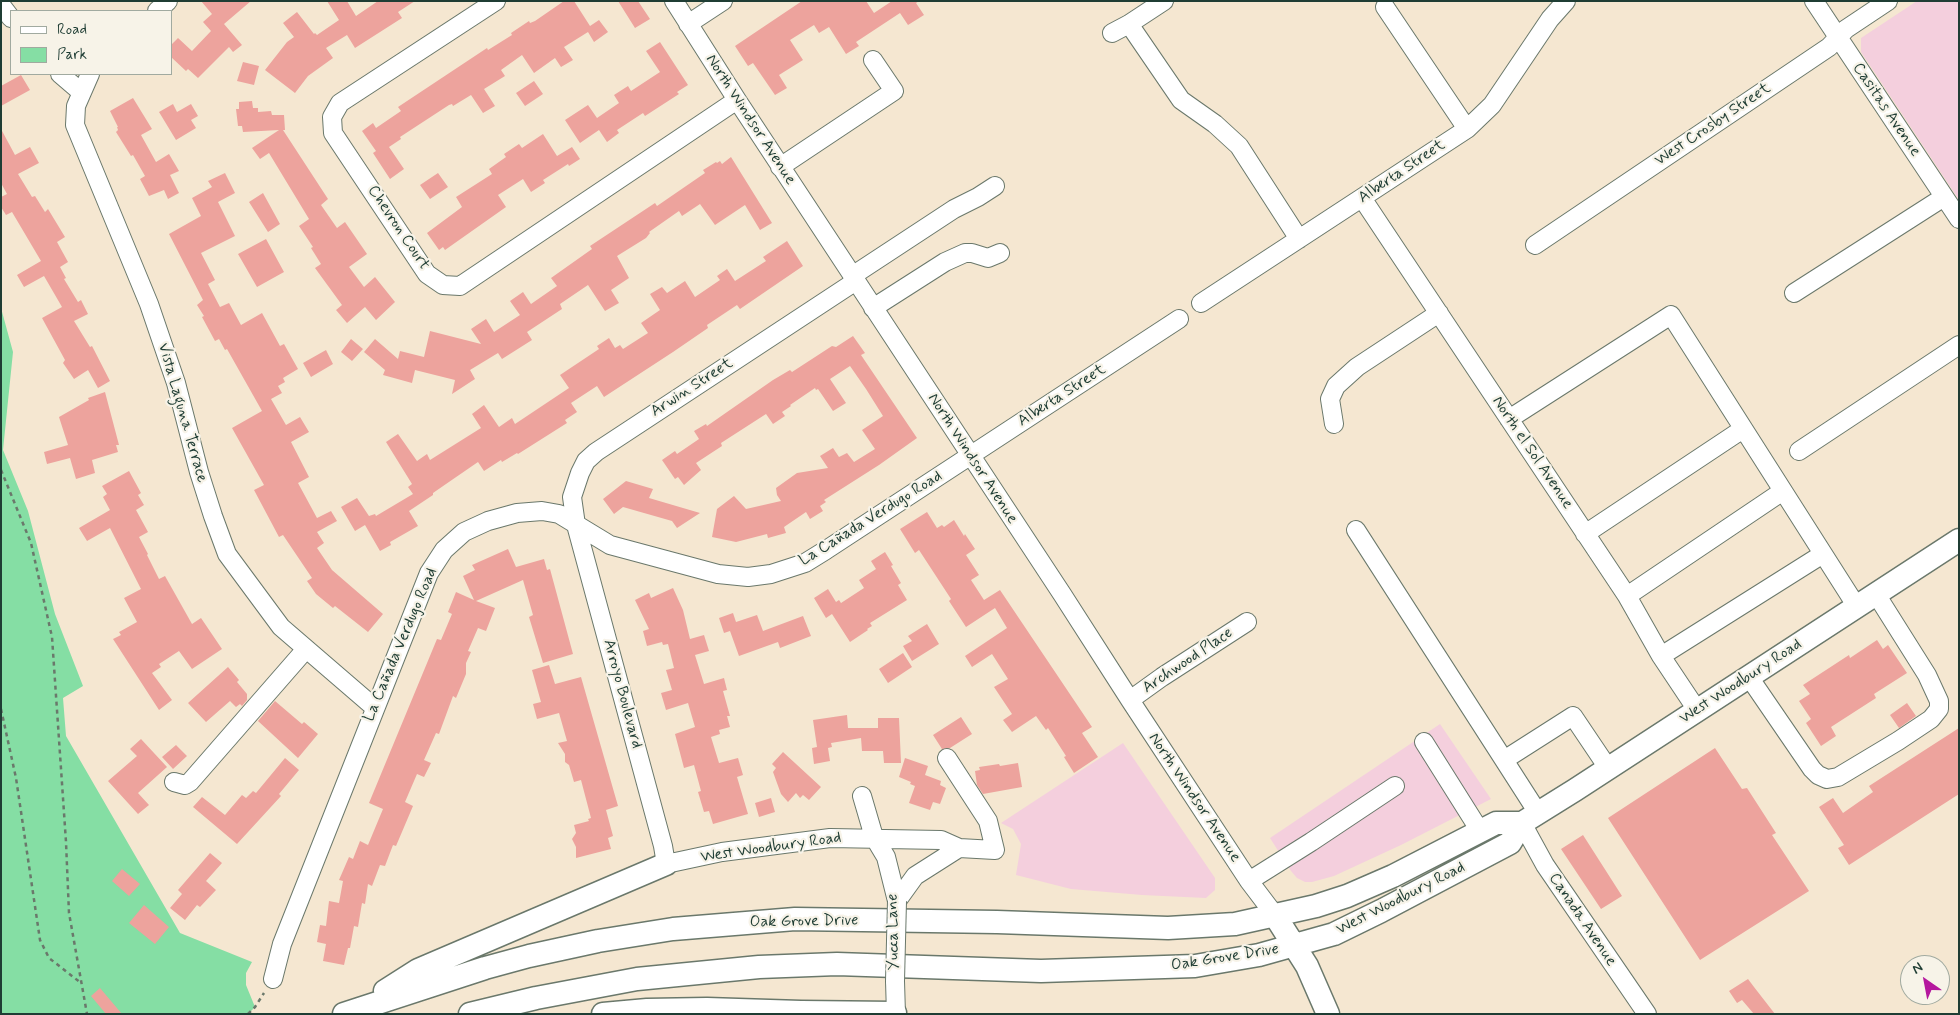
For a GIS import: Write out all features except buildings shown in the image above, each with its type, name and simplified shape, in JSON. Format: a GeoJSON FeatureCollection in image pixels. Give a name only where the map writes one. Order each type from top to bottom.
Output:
{"type":"FeatureCollection","features":[{"type":"Feature","properties":{"kind":"main road","name":"West Woodbury Road"},"geometry":{"type":"LineString","coordinates":[[1294,945],[1334,934],[1510,843],[1530,818],[1959,540]]}},
{"type":"Feature","properties":{"kind":"main road","name":"West Woodbury Road"},"geometry":{"type":"LineString","coordinates":[[1274,914],[1316,906],[1347,896],[1393,876],[1496,823],[1530,818]]}},
{"type":"Feature","properties":{"kind":"main road"},"geometry":{"type":"LineString","coordinates":[[349,1011],[418,970],[666,864]]}},
{"type":"Feature","properties":{"kind":"main road"},"geometry":{"type":"LineString","coordinates":[[1274,914],[1309,971],[1328,1014]]}},
{"type":"Feature","properties":{"kind":"main road","name":"Oak Grove Drive"},"geometry":{"type":"LineString","coordinates":[[349,1011],[529,956],[598,941],[673,929],[795,919],[997,922],[1168,928],[1235,924],[1274,914]]}},
{"type":"Feature","properties":{"kind":"main road","name":"Oak Grove Drive"},"geometry":{"type":"LineString","coordinates":[[470,1014],[536,998],[637,979],[759,967],[837,964],[1041,971],[1144,969],[1196,966],[1259,955],[1294,945]]}},
{"type":"Feature","properties":{"kind":"main road"},"geometry":{"type":"LineString","coordinates":[[603,1014],[647,1010],[707,1009],[803,1013],[895,1013]]}},
{"type":"Feature","properties":{"kind":"street"},"geometry":{"type":"LineString","coordinates":[[158,10],[168,1]]}},
{"type":"Feature","properties":{"kind":"street","name":"Chevron Court"},"geometry":{"type":"LineString","coordinates":[[496,1],[340,103],[332,117],[333,133],[427,274],[443,285],[460,286],[737,100]]}},
{"type":"Feature","properties":{"kind":"street","name":"North Windsor Avenue"},"geometry":{"type":"LineString","coordinates":[[674,1],[780,167],[1130,700],[1249,881],[1274,914]]}},
{"type":"Feature","properties":{"kind":"street"},"geometry":{"type":"LineString","coordinates":[[688,24],[723,1]]}},
{"type":"Feature","properties":{"kind":"street"},"geometry":{"type":"LineString","coordinates":[[1112,33],[1130,24],[1164,1]]}},
{"type":"Feature","properties":{"kind":"street","name":"Alberta Street"},"geometry":{"type":"LineString","coordinates":[[1201,303],[1467,129],[1492,105],[1550,19],[1566,1]]}},
{"type":"Feature","properties":{"kind":"street","name":"Casitas Avenue"},"geometry":{"type":"LineString","coordinates":[[1814,1],[1959,219]]}},
{"type":"Feature","properties":{"kind":"street","name":"West Crosby Street"},"geometry":{"type":"LineString","coordinates":[[1535,245],[1829,47],[1846,30],[1888,1]]}},
{"type":"Feature","properties":{"kind":"street"},"geometry":{"type":"LineString","coordinates":[[1,5],[10,17]]}},
{"type":"Feature","properties":{"kind":"street"},"geometry":{"type":"LineString","coordinates":[[1385,7],[1467,129]]}},
{"type":"Feature","properties":{"kind":"street"},"geometry":{"type":"LineString","coordinates":[[1130,24],[1181,100],[1215,124],[1239,146],[1300,240]]}},
{"type":"Feature","properties":{"kind":"street"},"geometry":{"type":"LineString","coordinates":[[780,167],[894,91],[873,60]]}},
{"type":"Feature","properties":{"kind":"street"},"geometry":{"type":"LineString","coordinates":[[61,75],[81,92]]}},
{"type":"Feature","properties":{"kind":"street","name":"Vista Laguna Terrace"},"geometry":{"type":"LineString","coordinates":[[90,75],[76,106],[75,125],[152,313],[176,383],[199,472],[227,554],[281,627],[374,708]]}},
{"type":"Feature","properties":{"kind":"street","name":"Arwin Street"},"geometry":{"type":"LineString","coordinates":[[576,525],[572,498],[586,461],[596,452],[954,209],[995,186]]}},
{"type":"Feature","properties":{"kind":"street"},"geometry":{"type":"LineString","coordinates":[[1794,293],[1944,197]]}},
{"type":"Feature","properties":{"kind":"street","name":"North el Sol Avenue"},"geometry":{"type":"LineString","coordinates":[[1362,198],[1586,534],[1626,596],[1661,656],[1697,710]]}},
{"type":"Feature","properties":{"kind":"street"},"geometry":{"type":"LineString","coordinates":[[873,308],[945,262],[964,253],[972,253],[988,258],[1000,253]]}},
{"type":"Feature","properties":{"kind":"street"},"geometry":{"type":"LineString","coordinates":[[1334,424],[1330,399],[1336,386],[1357,367],[1439,313]]}},
{"type":"Feature","properties":{"kind":"street"},"geometry":{"type":"LineString","coordinates":[[1509,419],[1671,315],[1857,606]]}},
{"type":"Feature","properties":{"kind":"street","name":"Alberta Street"},"geometry":{"type":"LineString","coordinates":[[970,456],[1179,319]]}},
{"type":"Feature","properties":{"kind":"street"},"geometry":{"type":"LineString","coordinates":[[1799,451],[1959,346]]}},
{"type":"Feature","properties":{"kind":"street"},"geometry":{"type":"LineString","coordinates":[[1586,534],[1743,429]]}},
{"type":"Feature","properties":{"kind":"street","name":"La Cañada Verdugo Road"},"geometry":{"type":"LineString","coordinates":[[273,979],[282,944],[429,573],[444,550],[464,532],[488,520],[517,513],[542,511],[559,514],[610,545],[718,574],[748,578],[771,574],[805,563],[970,456]]}},
{"type":"Feature","properties":{"kind":"street"},"geometry":{"type":"LineString","coordinates":[[1626,596],[1783,491]]}},
{"type":"Feature","properties":{"kind":"street","name":"Arroyo Boulevard"},"geometry":{"type":"LineString","coordinates":[[576,525],[663,846],[666,864]]}},
{"type":"Feature","properties":{"kind":"street","name":"Canada Avenue"},"geometry":{"type":"LineString","coordinates":[[1356,530],[1504,760],[1530,818],[1545,865],[1647,1014]]}},
{"type":"Feature","properties":{"kind":"street"},"geometry":{"type":"LineString","coordinates":[[1661,656],[1824,554]]}},
{"type":"Feature","properties":{"kind":"street"},"geometry":{"type":"LineString","coordinates":[[1750,677],[1812,769],[1818,775],[1827,779],[1838,777],[1855,768],[1898,741],[1931,719],[1939,709],[1939,701],[1927,675],[1876,594]]}},
{"type":"Feature","properties":{"kind":"street","name":"Archwood Place"},"geometry":{"type":"LineString","coordinates":[[1130,700],[1162,677],[1248,622]]}},
{"type":"Feature","properties":{"kind":"street"},"geometry":{"type":"LineString","coordinates":[[174,782],[185,785],[190,782],[306,649]]}},
{"type":"Feature","properties":{"kind":"street"},"geometry":{"type":"LineString","coordinates":[[1504,760],[1572,716],[1608,768]]}},
{"type":"Feature","properties":{"kind":"street"},"geometry":{"type":"LineString","coordinates":[[1424,742],[1480,831]]}},
{"type":"Feature","properties":{"kind":"street","name":"West Woodbury Road"},"geometry":{"type":"LineString","coordinates":[[666,864],[766,845],[830,838],[874,837],[941,840],[959,848],[995,850],[988,820],[947,758]]}},
{"type":"Feature","properties":{"kind":"street"},"geometry":{"type":"LineString","coordinates":[[1249,881],[1312,842],[1395,786]]}},
{"type":"Feature","properties":{"kind":"street","name":"Yucca Lane"},"geometry":{"type":"LineString","coordinates":[[862,796],[874,837],[886,857],[896,901],[895,1013]]}},
{"type":"Feature","properties":{"kind":"street"},"geometry":{"type":"LineString","coordinates":[[896,901],[915,876],[959,848]]}},
{"type":"Feature","properties":{"kind":"path"},"geometry":{"type":"LineString","coordinates":[[1,470],[31,543],[52,637],[69,913],[87,1014]]}},
{"type":"Feature","properties":{"kind":"path"},"geometry":{"type":"LineString","coordinates":[[1,709],[16,778],[40,940],[50,958],[82,984]]}},
{"type":"Feature","properties":{"kind":"path"},"geometry":{"type":"LineString","coordinates":[[248,1014],[255,1007],[273,979]]}},
{"type":"Feature","properties":{"kind":"shaded area"},"geometry":{"type":"Polygon","coordinates":[[[1917,1],[1959,1],[1959,200],[1861,52],[1861,38],[1917,1]]]}},
{"type":"Feature","properties":{"kind":"shaded area"},"geometry":{"type":"Polygon","coordinates":[[[1440,724],[1491,799],[1401,845],[1334,876],[1312,882],[1305,882],[1297,878],[1270,838],[1440,724]]]}},
{"type":"Feature","properties":{"kind":"shaded area"},"geometry":{"type":"Polygon","coordinates":[[[1123,743],[1215,878],[1215,890],[1206,898],[1071,889],[1016,875],[1021,844],[1013,829],[1001,823],[1123,743]]]}},
{"type":"Feature","properties":{"kind":"green space"},"geometry":{"type":"Polygon","coordinates":[[[1,308],[13,352],[3,450],[28,511],[55,614],[83,686],[63,698],[66,736],[180,933],[252,962],[246,973],[246,985],[255,1007],[248,1014],[1,1014],[1,308]]]}}]}
